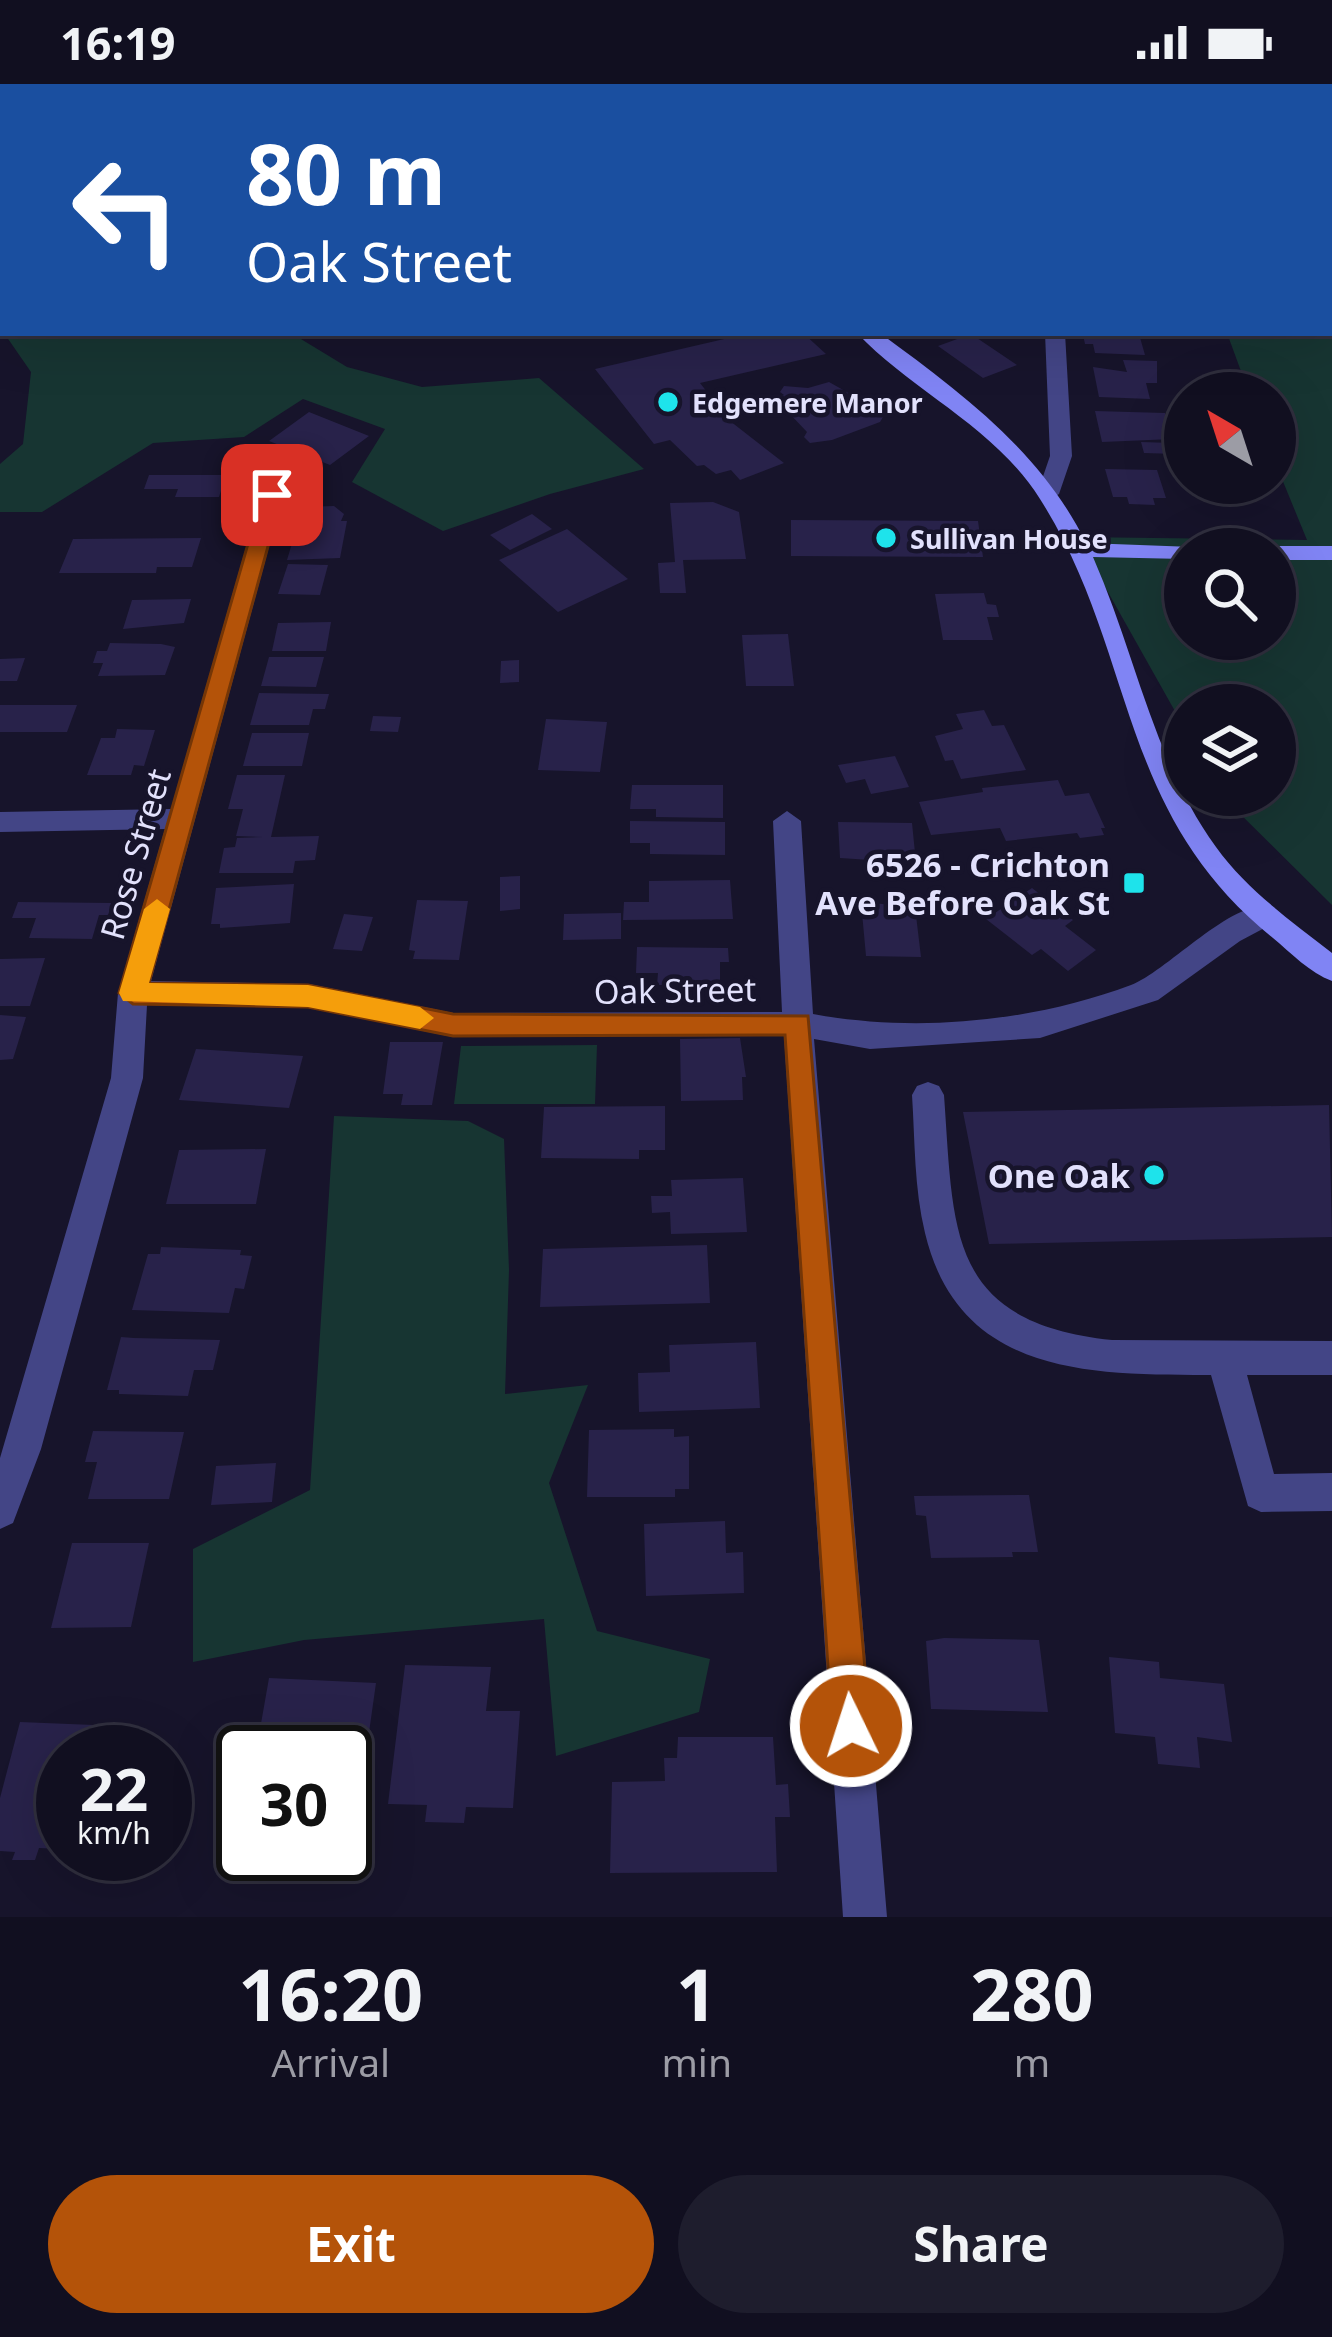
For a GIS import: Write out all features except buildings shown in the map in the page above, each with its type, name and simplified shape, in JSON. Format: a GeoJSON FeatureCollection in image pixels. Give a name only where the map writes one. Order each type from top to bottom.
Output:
{"type":"FeatureCollection","features":[{"type":"Feature","properties":{"kind":"street"},"geometry":{"type":"LineString","coordinates":[[871,336],[940,387],[1048,494],[1078,550],[1154,753],[1195,839],[1264,915],[1332,969]]}},
{"type":"Feature","properties":{"kind":"street"},"geometry":{"type":"LineString","coordinates":[[1048,494],[1061,456],[1055,336]]}},
{"type":"Feature","properties":{"kind":"street","name":"Rose Street"},"geometry":{"type":"LineString","coordinates":[[0,1510],[22,1450],[127,1078],[133,993],[272,495]]}},
{"type":"Feature","properties":{"kind":"street"},"geometry":{"type":"LineString","coordinates":[[1078,550],[1164,552]]}},
{"type":"Feature","properties":{"kind":"street"},"geometry":{"type":"LineString","coordinates":[[1296,553],[1332,554]]}},
{"type":"Feature","properties":{"kind":"street"},"geometry":{"type":"LineString","coordinates":[[0,822],[184,819]]}},
{"type":"Feature","properties":{"kind":"street"},"geometry":{"type":"LineString","coordinates":[[787,821],[865,1917]]}},
{"type":"Feature","properties":{"kind":"street","name":"Oak Street"},"geometry":{"type":"LineString","coordinates":[[133,993],[308,996],[453,1025],[798,1024],[870,1037],[1040,1026],[1147,992],[1230,933],[1264,915]]}},
{"type":"Feature","properties":{"kind":"street"},"geometry":{"type":"LineString","coordinates":[[928,1095],[936,1203],[946,1250],[963,1288],[993,1319],[1047,1349],[1091,1358],[1332,1358]]}},
{"type":"Feature","properties":{"kind":"street"},"geometry":{"type":"LineString","coordinates":[[1224,1358],[1261,1492],[1332,1492]]}},
{"type":"Feature","properties":{"kind":"green space"},"geometry":{"type":"Polygon","coordinates":[[[6,336],[296,336],[347,367],[422,387],[539,378],[644,469],[550,494],[443,531],[352,482],[385,429],[303,399],[244,437],[153,443],[42,512],[0,512],[0,464],[23,444],[31,372],[6,336]]]}},
{"type":"Feature","properties":{"kind":"green space"},"geometry":{"type":"Polygon","coordinates":[[[1228,336],[1332,336],[1332,905],[1242,816],[1296,816],[1296,684],[1164,684],[1164,692],[1077,537],[1164,538],[1164,660],[1296,660],[1296,540],[1307,540],[1292,504],[1296,504],[1296,372],[1241,372],[1228,336]]]}},
{"type":"Feature","properties":{"kind":"green space"},"geometry":{"type":"Polygon","coordinates":[[[597,1045],[595,1104],[454,1104],[461,1046],[597,1045]]]}},
{"type":"Feature","properties":{"kind":"green space"},"geometry":{"type":"Polygon","coordinates":[[[334,1116],[468,1121],[504,1139],[509,1270],[505,1394],[588,1385],[549,1483],[597,1631],[710,1659],[699,1712],[556,1756],[544,1619],[304,1640],[193,1662],[193,1549],[310,1490],[334,1116]]]}},
{"type":"Feature","properties":{"kind":"slow traffic"},"geometry":{"type":"LineString","coordinates":[[157,909],[133,993],[308,996],[420,1018]]}},
{"type":"Feature","properties":{"kind":"place","name":"Edgemere Manor"},"geometry":{"type":"Point","coordinates":[668,402]}},
{"type":"Feature","properties":{"kind":"place","name":"Sullivan House"},"geometry":{"type":"Point","coordinates":[886,538]}},
{"type":"Feature","properties":{"kind":"place","name":"6526 - Crichton Ave Before Oak St"},"geometry":{"type":"Point","coordinates":[1134,883]}},
{"type":"Feature","properties":{"kind":"place","name":"One Oak"},"geometry":{"type":"Point","coordinates":[1154,1175]}},
{"type":"Feature","properties":{"kind":"route"},"geometry":{"type":"LineString","coordinates":[[272,495],[133,993],[308,996],[453,1025],[798,1024],[851,1726]]}}]}
